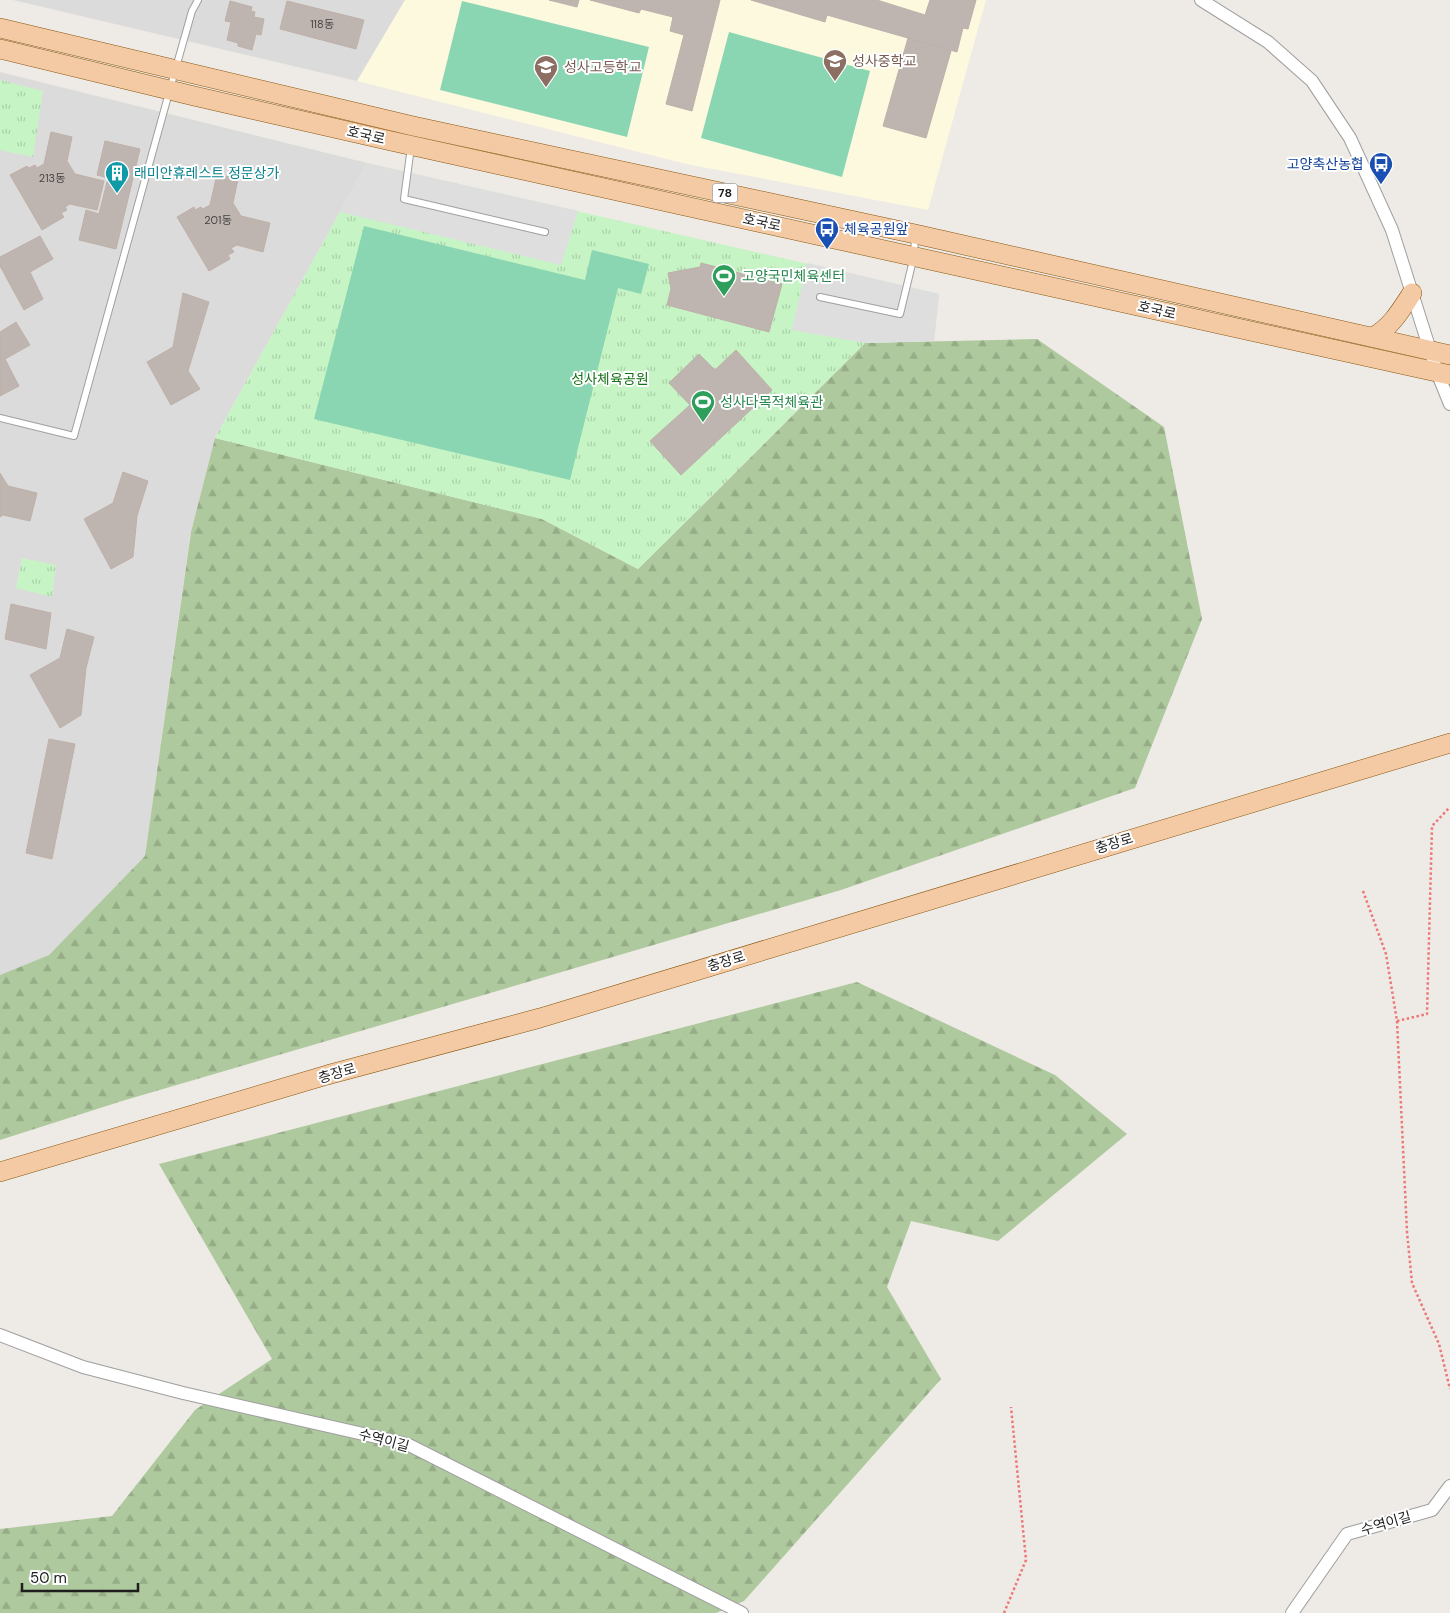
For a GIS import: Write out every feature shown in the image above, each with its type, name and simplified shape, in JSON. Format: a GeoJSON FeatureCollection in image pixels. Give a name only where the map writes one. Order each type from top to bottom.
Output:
{"type":"FeatureCollection","features":[{"type":"Feature","properties":{"kind":"main road","name":"호국로"},"geometry":{"type":"LineString","coordinates":[[0,28],[413,126],[915,234],[1450,355]]}},
{"type":"Feature","properties":{"kind":"main road","name":"호국로"},"geometry":{"type":"LineString","coordinates":[[0,49],[411,145],[1443,373]]}},
{"type":"Feature","properties":{"kind":"main road"},"geometry":{"type":"LineString","coordinates":[[1374,337],[1385,331],[1412,293]]}},
{"type":"Feature","properties":{"kind":"main road","name":"충장로"},"geometry":{"type":"LineString","coordinates":[[0,1172],[327,1075],[540,1018],[1450,743]]}},
{"type":"Feature","properties":{"kind":"street"},"geometry":{"type":"LineString","coordinates":[[1201,0],[1268,42],[1312,81],[1350,138],[1392,230],[1430,350],[1443,373],[1450,404]]}},
{"type":"Feature","properties":{"kind":"street","name":"수역이길"},"geometry":{"type":"LineString","coordinates":[[0,1335],[83,1367],[183,1394],[407,1444],[742,1613]]}},
{"type":"Feature","properties":{"kind":"street","name":"수역이길"},"geometry":{"type":"LineString","coordinates":[[1292,1613],[1348,1534],[1432,1510],[1450,1486]]}},
{"type":"Feature","properties":{"kind":"lane"},"geometry":{"type":"LineString","coordinates":[[0,418],[74,436],[175,70],[192,11],[198,0]]}},
{"type":"Feature","properties":{"kind":"lane"},"geometry":{"type":"LineString","coordinates":[[413,126],[404,199],[545,232]]}},
{"type":"Feature","properties":{"kind":"lane"},"geometry":{"type":"LineString","coordinates":[[820,297],[900,314],[914,256],[915,234]]}},
{"type":"Feature","properties":{"kind":"path"},"geometry":{"type":"LineString","coordinates":[[1397,1021],[1427,1014],[1432,826],[1450,806]]}},
{"type":"Feature","properties":{"kind":"path"},"geometry":{"type":"LineString","coordinates":[[1362,891],[1386,954],[1397,1021],[1407,1232],[1412,1283],[1439,1344],[1450,1389]]}},
{"type":"Feature","properties":{"kind":"path"},"geometry":{"type":"LineString","coordinates":[[1004,1613],[1026,1560],[1011,1407]]}},
{"type":"Feature","properties":{"kind":"shaded area"},"geometry":{"type":"Polygon","coordinates":[[[13,0],[405,0],[357,81],[13,0]]]}},
{"type":"Feature","properties":{"kind":"shaded area"},"geometry":{"type":"Polygon","coordinates":[[[405,0],[986,0],[928,210],[686,164],[357,81],[405,0]]]}},
{"type":"Feature","properties":{"kind":"shaded area"},"geometry":{"type":"Polygon","coordinates":[[[0,72],[367,163],[215,438],[190,536],[145,856],[49,955],[0,975],[0,72]]]}},
{"type":"Feature","properties":{"kind":"shaded area"},"geometry":{"type":"Polygon","coordinates":[[[367,163],[578,211],[561,265],[340,212],[367,163]]]}},
{"type":"Feature","properties":{"kind":"shaded area"},"geometry":{"type":"Polygon","coordinates":[[[807,263],[939,294],[934,341],[865,343],[792,330],[807,263]]]}},
{"type":"Feature","properties":{"kind":"green space"},"geometry":{"type":"Polygon","coordinates":[[[462,1],[649,47],[627,137],[440,90],[462,1]]]}},
{"type":"Feature","properties":{"kind":"green space"},"geometry":{"type":"Polygon","coordinates":[[[729,32],[870,71],[842,177],[701,138],[729,32]]]}},
{"type":"Feature","properties":{"kind":"green space"},"geometry":{"type":"Polygon","coordinates":[[[0,80],[43,91],[33,157],[0,150],[0,80]]]}},
{"type":"Feature","properties":{"kind":"green space","name":"성사체육공원"},"geometry":{"type":"Polygon","coordinates":[[[367,163],[939,294],[934,341],[865,343],[638,569],[542,519],[215,438],[367,163]]]}},
{"type":"Feature","properties":{"kind":"green space"},"geometry":{"type":"Polygon","coordinates":[[[364,226],[585,280],[592,250],[649,264],[641,294],[618,288],[570,480],[314,419],[364,226]]]}},
{"type":"Feature","properties":{"kind":"green space"},"geometry":{"type":"Polygon","coordinates":[[[1037,339],[1164,427],[1202,619],[1135,788],[841,890],[122,1101],[0,1140],[0,975],[49,955],[145,856],[191,532],[215,438],[542,519],[638,569],[865,343],[1037,339]]]}},
{"type":"Feature","properties":{"kind":"green space"},"geometry":{"type":"Polygon","coordinates":[[[22,558],[56,565],[52,597],[16,588],[22,558]]]}},
{"type":"Feature","properties":{"kind":"green space"},"geometry":{"type":"Polygon","coordinates":[[[857,982],[1055,1075],[1127,1134],[998,1241],[911,1221],[887,1287],[941,1379],[744,1601],[716,1613],[0,1613],[0,1529],[112,1516],[195,1410],[272,1359],[159,1164],[857,982]]]}},
{"type":"Feature","properties":{"kind":"building"},"geometry":{"type":"Polygon","coordinates":[[[549,0],[579,0],[577,7],[549,0]]]}},
{"type":"Feature","properties":{"kind":"building"},"geometry":{"type":"Polygon","coordinates":[[[590,0],[720,0],[692,111],[666,104],[684,35],[670,31],[673,17],[641,9],[639,13],[590,0]]]}},
{"type":"Feature","properties":{"kind":"building"},"geometry":{"type":"Polygon","coordinates":[[[751,0],[877,0],[925,15],[930,0],[976,0],[968,29],[963,28],[957,52],[827,15],[825,22],[751,0]]]}},
{"type":"Feature","properties":{"kind":"building"},"geometry":{"type":"Polygon","coordinates":[[[230,1],[252,7],[251,11],[255,12],[254,17],[264,19],[261,35],[256,34],[252,50],[227,40],[231,22],[225,21],[230,1]]]}},
{"type":"Feature","properties":{"kind":"building"},"geometry":{"type":"Polygon","coordinates":[[[287,1],[364,20],[356,49],[280,29],[287,1]]]}},
{"type":"Feature","properties":{"kind":"building"},"geometry":{"type":"Polygon","coordinates":[[[908,38],[951,51],[926,138],[883,126],[908,38]]]}},
{"type":"Feature","properties":{"kind":"building"},"geometry":{"type":"Polygon","coordinates":[[[51,132],[72,137],[67,161],[75,174],[104,181],[97,210],[70,204],[65,207],[67,210],[61,213],[64,217],[42,230],[10,175],[27,166],[29,168],[35,165],[37,168],[44,164],[51,132]]]}},
{"type":"Feature","properties":{"kind":"building","name":"래미안휴레스트 정문상가"},"geometry":{"type":"Polygon","coordinates":[[[105,141],[140,149],[116,249],[79,240],[86,210],[99,214],[108,178],[97,175],[105,141]]]}},
{"type":"Feature","properties":{"kind":"building"},"geometry":{"type":"Polygon","coordinates":[[[217,174],[238,179],[233,203],[241,216],[270,223],[263,252],[237,245],[231,248],[234,252],[228,255],[230,259],[209,271],[177,217],[194,207],[195,210],[201,207],[203,209],[210,205],[217,174]]]}},
{"type":"Feature","properties":{"kind":"building"},"geometry":{"type":"Polygon","coordinates":[[[40,236],[53,259],[30,272],[43,299],[24,310],[0,266],[0,257],[40,236]]]}},
{"type":"Feature","properties":{"kind":"building","name":"고양국민체육센터"},"geometry":{"type":"Polygon","coordinates":[[[701,263],[782,284],[769,332],[667,305],[671,289],[668,273],[700,267],[701,263]]]}},
{"type":"Feature","properties":{"kind":"building"},"geometry":{"type":"Polygon","coordinates":[[[183,293],[209,302],[188,371],[200,389],[171,405],[147,362],[173,347],[183,293]]]}},
{"type":"Feature","properties":{"kind":"building"},"geometry":{"type":"Polygon","coordinates":[[[16,322],[30,345],[5,359],[19,386],[0,396],[0,332],[16,322]]]}},
{"type":"Feature","properties":{"kind":"building","name":"성사다목적체육관"},"geometry":{"type":"Polygon","coordinates":[[[736,350],[772,390],[681,475],[650,441],[690,405],[669,383],[699,354],[715,370],[736,350]]]}},
{"type":"Feature","properties":{"kind":"building"},"geometry":{"type":"Polygon","coordinates":[[[123,472],[148,481],[137,516],[133,557],[111,569],[84,519],[113,503],[123,472]]]}},
{"type":"Feature","properties":{"kind":"building"},"geometry":{"type":"Polygon","coordinates":[[[0,473],[8,486],[37,493],[30,521],[3,515],[0,517],[0,473]]]}},
{"type":"Feature","properties":{"kind":"building"},"geometry":{"type":"Polygon","coordinates":[[[11,604],[51,613],[46,649],[5,639],[11,604]]]}},
{"type":"Feature","properties":{"kind":"building"},"geometry":{"type":"Polygon","coordinates":[[[67,629],[94,637],[86,668],[81,715],[60,728],[30,675],[60,658],[67,629]]]}},
{"type":"Feature","properties":{"kind":"building"},"geometry":{"type":"Polygon","coordinates":[[[49,739],[75,744],[52,859],[26,853],[49,739]]]}},
{"type":"Feature","properties":{"kind":"place","name":"성사중학교"},"geometry":{"type":"Point","coordinates":[835,82]}},
{"type":"Feature","properties":{"kind":"place","name":"성사고등학교"},"geometry":{"type":"Point","coordinates":[546,88]}},
{"type":"Feature","properties":{"kind":"place","name":"고양축산농협"},"geometry":{"type":"Point","coordinates":[1381,185]}},
{"type":"Feature","properties":{"kind":"place","name":"래미안휴레스트 정문상가"},"geometry":{"type":"Point","coordinates":[117,194]}},
{"type":"Feature","properties":{"kind":"place","name":"체육공원앞"},"geometry":{"type":"Point","coordinates":[827,250]}},
{"type":"Feature","properties":{"kind":"place","name":"고양국민체육센터"},"geometry":{"type":"Point","coordinates":[724,297]}},
{"type":"Feature","properties":{"kind":"place","name":"성사다목적체육관"},"geometry":{"type":"Point","coordinates":[703,423]}}]}
